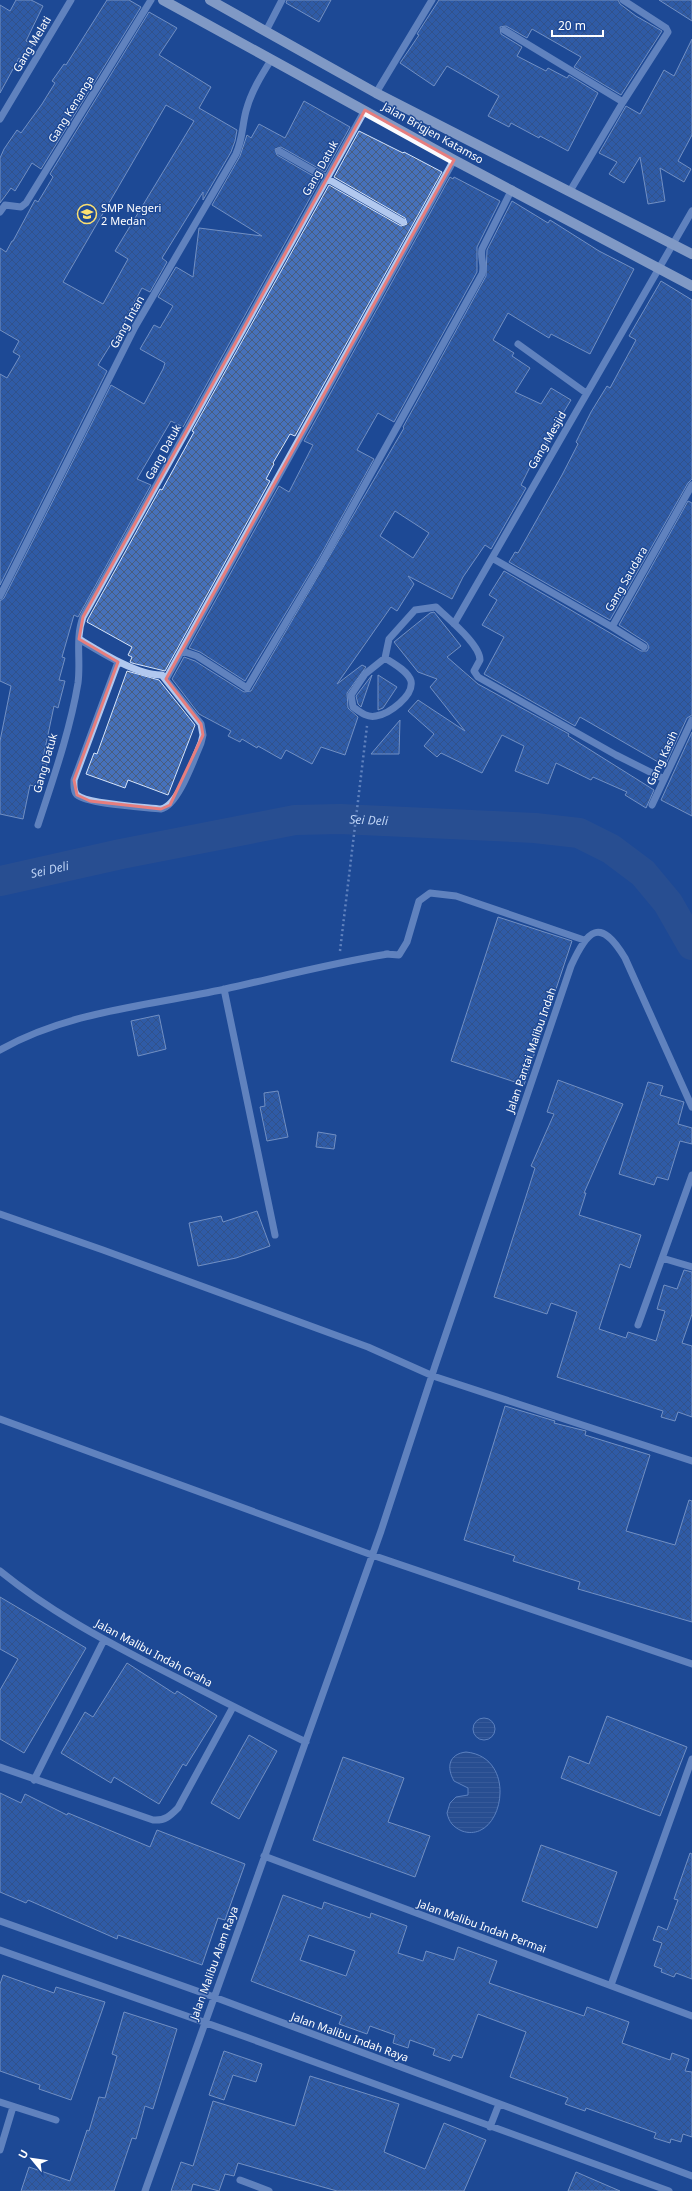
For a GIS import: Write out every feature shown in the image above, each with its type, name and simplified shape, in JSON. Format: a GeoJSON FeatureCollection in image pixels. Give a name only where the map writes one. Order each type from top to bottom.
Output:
{"type":"FeatureCollection","features":[{"type":"Feature","properties":{"kind":"main road","name":"Jalan Brigjen Katamso"},"geometry":{"type":"LineString","coordinates":[[163,0],[454,160],[512,189],[692,286]]}},
{"type":"Feature","properties":{"kind":"main road","name":"Jalan Brigjen Katamso"},"geometry":{"type":"LineString","coordinates":[[210,0],[376,93],[692,254]]}},
{"type":"Feature","properties":{"kind":"street","name":"Gang Melati"},"geometry":{"type":"LineString","coordinates":[[0,119],[72,0]]}},
{"type":"Feature","properties":{"kind":"street","name":"Gang Kenanga"},"geometry":{"type":"LineString","coordinates":[[0,212],[5,205],[21,207],[26,203],[151,0]]}},
{"type":"Feature","properties":{"kind":"street"},"geometry":{"type":"LineString","coordinates":[[266,31],[282,0]]}},
{"type":"Feature","properties":{"kind":"street"},"geometry":{"type":"LineString","coordinates":[[376,93],[432,0]]}},
{"type":"Feature","properties":{"kind":"street"},"geometry":{"type":"LineString","coordinates":[[570,191],[623,102],[668,32],[666,28],[623,0]]}},
{"type":"Feature","properties":{"kind":"street"},"geometry":{"type":"LineString","coordinates":[[504,30],[623,102]]}},
{"type":"Feature","properties":{"kind":"street","name":"Gang Intan"},"geometry":{"type":"LineString","coordinates":[[0,596],[135,328],[236,154],[242,140],[244,120],[250,100],[271,60]]}},
{"type":"Feature","properties":{"kind":"street","name":"Gang Datuk"},"geometry":{"type":"LineString","coordinates":[[38,825],[65,736],[78,683],[79,639],[83,617],[365,110]]}},
{"type":"Feature","properties":{"kind":"street"},"geometry":{"type":"LineString","coordinates":[[279,151],[403,222]]}},
{"type":"Feature","properties":{"kind":"street"},"geometry":{"type":"LineString","coordinates":[[166,680],[454,160]]}},
{"type":"Feature","properties":{"kind":"street"},"geometry":{"type":"LineString","coordinates":[[182,651],[197,656],[247,688],[323,560],[482,274],[484,267],[481,259],[482,249],[512,189]]}},
{"type":"Feature","properties":{"kind":"street","name":"Gang Mesjid"},"geometry":{"type":"LineString","coordinates":[[454,624],[692,211]]}},
{"type":"Feature","properties":{"kind":"street"},"geometry":{"type":"LineString","coordinates":[[518,344],[586,393]]}},
{"type":"Feature","properties":{"kind":"street","name":"Gang Saudara"},"geometry":{"type":"LineString","coordinates":[[492,558],[612,627],[692,485]]}},
{"type":"Feature","properties":{"kind":"street"},"geometry":{"type":"LineString","coordinates":[[385,658],[408,675],[411,681],[410,689],[395,708],[375,716],[368,716],[353,707],[350,695],[365,674],[385,658],[389,639],[415,610],[436,607],[454,624],[479,654],[480,660],[474,671],[478,677],[616,755],[664,779]]}},
{"type":"Feature","properties":{"kind":"street"},"geometry":{"type":"LineString","coordinates":[[612,627],[644,647]]}},
{"type":"Feature","properties":{"kind":"street"},"geometry":{"type":"LineString","coordinates":[[79,639],[118,662],[150,674],[162,675],[203,729],[201,743],[175,799],[170,805],[160,809],[90,801],[77,795],[74,790],[74,780],[118,662]]}},
{"type":"Feature","properties":{"kind":"street","name":"Gang Kasih"},"geometry":{"type":"LineString","coordinates":[[652,805],[692,720]]}},
{"type":"Feature","properties":{"kind":"street"},"geometry":{"type":"LineString","coordinates":[[0,1050],[24,1036],[52,1026],[98,1013],[224,989],[338,962],[387,954],[399,955],[407,942],[419,901],[430,893],[456,896],[584,940],[598,932],[605,934],[616,944],[625,958],[692,1107]]}},
{"type":"Feature","properties":{"kind":"street","name":"Jalan Pantai Malibu Indah"},"geometry":{"type":"LineString","coordinates":[[372,1555],[571,966],[584,940]]}},
{"type":"Feature","properties":{"kind":"street"},"geometry":{"type":"LineString","coordinates":[[224,989],[275,1236]]}},
{"type":"Feature","properties":{"kind":"street"},"geometry":{"type":"LineString","coordinates":[[638,1325],[692,1176]]}},
{"type":"Feature","properties":{"kind":"street"},"geometry":{"type":"LineString","coordinates":[[0,1214],[368,1347],[433,1376],[692,1461]]}},
{"type":"Feature","properties":{"kind":"street"},"geometry":{"type":"LineString","coordinates":[[662,1258],[692,1267]]}},
{"type":"Feature","properties":{"kind":"street"},"geometry":{"type":"LineString","coordinates":[[0,1419],[372,1555],[692,1664]]}},
{"type":"Feature","properties":{"kind":"street","name":"Jalan Malibu Alam Raya"},"geometry":{"type":"LineString","coordinates":[[145,2191],[372,1555]]}},
{"type":"Feature","properties":{"kind":"street","name":"Jalan Malibu Indah Graha"},"geometry":{"type":"LineString","coordinates":[[0,1571],[67,1619],[104,1640],[233,1707],[306,1742]]}},
{"type":"Feature","properties":{"kind":"street"},"geometry":{"type":"LineString","coordinates":[[34,1780],[104,1640]]}},
{"type":"Feature","properties":{"kind":"street"},"geometry":{"type":"LineString","coordinates":[[0,1767],[153,1820],[164,1819],[169,1817],[178,1808],[233,1707]]}},
{"type":"Feature","properties":{"kind":"street"},"geometry":{"type":"LineString","coordinates":[[611,1985],[692,1759]]}},
{"type":"Feature","properties":{"kind":"street","name":"Jalan Malibu Indah Permai"},"geometry":{"type":"LineString","coordinates":[[264,1856],[692,2016]]}},
{"type":"Feature","properties":{"kind":"street","name":"Jalan Malibu Indah Raya"},"geometry":{"type":"LineString","coordinates":[[0,1921],[214,1997],[692,2176]]}},
{"type":"Feature","properties":{"kind":"street"},"geometry":{"type":"LineString","coordinates":[[0,1950],[669,2191]]}},
{"type":"Feature","properties":{"kind":"street"},"geometry":{"type":"LineString","coordinates":[[0,2102],[56,2120]]}},
{"type":"Feature","properties":{"kind":"street"},"geometry":{"type":"LineString","coordinates":[[490,2127],[498,2104]]}},
{"type":"Feature","properties":{"kind":"street"},"geometry":{"type":"LineString","coordinates":[[0,2150],[13,2107]]}},
{"type":"Feature","properties":{"kind":"street"},"geometry":{"type":"LineString","coordinates":[[240,2180],[269,2191]]}},
{"type":"Feature","properties":{"kind":"path"},"geometry":{"type":"LineString","coordinates":[[338,962],[349,886],[368,716]]}},
{"type":"Feature","properties":{"kind":"highlighted area"},"geometry":{"type":"Polygon","coordinates":[[[365,110],[454,160],[166,679],[201,724],[203,735],[170,805],[161,809],[90,801],[77,795],[74,780],[118,662],[79,639],[83,617],[365,110]]]}},
{"type":"Feature","properties":{"kind":"water"},"geometry":{"type":"Polygon","coordinates":[[[484,1718],[492,1721],[495,1729],[492,1737],[484,1740],[476,1737],[473,1729],[476,1721],[484,1718]]]}},
{"type":"Feature","properties":{"kind":"water"},"geometry":{"type":"Polygon","coordinates":[[[466,1752],[483,1757],[494,1768],[499,1783],[500,1799],[496,1813],[488,1825],[476,1832],[462,1831],[456,1828],[450,1822],[447,1813],[450,1803],[456,1797],[468,1795],[468,1788],[454,1781],[450,1771],[453,1758],[460,1753],[466,1752]]]}},
{"type":"Feature","properties":{"kind":"building"},"geometry":{"type":"Polygon","coordinates":[[[16,0],[31,0],[43,6],[26,41],[33,45],[23,61],[19,58],[0,93],[0,5],[10,11],[16,0]]]}},
{"type":"Feature","properties":{"kind":"building"},"geometry":{"type":"Polygon","coordinates":[[[107,0],[129,0],[141,7],[41,169],[32,163],[15,191],[11,188],[0,203],[0,158],[4,149],[17,130],[21,133],[42,104],[55,83],[52,81],[64,64],[66,65],[107,0]]]}},
{"type":"Feature","properties":{"kind":"building"},"geometry":{"type":"Polygon","coordinates":[[[287,0],[331,0],[319,22],[286,3],[287,0]]]}},
{"type":"Feature","properties":{"kind":"building"},"geometry":{"type":"Polygon","coordinates":[[[439,0],[618,0],[620,4],[636,16],[662,31],[621,95],[574,67],[581,57],[532,29],[527,38],[506,26],[500,27],[501,34],[522,47],[517,56],[546,71],[548,68],[567,78],[569,75],[598,93],[568,151],[511,123],[509,127],[488,116],[499,96],[447,66],[434,86],[400,63],[419,35],[417,34],[439,0]]]}},
{"type":"Feature","properties":{"kind":"building"},"geometry":{"type":"Polygon","coordinates":[[[659,0],[692,0],[692,21],[659,0]]]}},
{"type":"Feature","properties":{"kind":"building"},"geometry":{"type":"Polygon","coordinates":[[[149,12],[177,28],[159,55],[211,87],[199,108],[237,130],[235,141],[231,152],[203,200],[203,192],[162,258],[167,262],[150,292],[142,288],[128,314],[129,315],[98,365],[107,371],[0,585],[0,374],[7,378],[20,356],[13,352],[19,341],[0,330],[0,248],[6,252],[35,200],[38,202],[53,177],[50,174],[149,12]],[[166,105],[63,282],[103,304],[128,259],[115,251],[194,121],[166,105]]]}},
{"type":"Feature","properties":{"kind":"building"},"geometry":{"type":"Polygon","coordinates":[[[692,39],[692,135],[678,161],[691,169],[684,182],[660,168],[665,201],[648,204],[640,157],[624,183],[609,174],[617,162],[599,153],[626,106],[640,114],[664,70],[674,76],[692,39]]]}},
{"type":"Feature","properties":{"kind":"building"},"geometry":{"type":"Polygon","coordinates":[[[304,101],[350,127],[325,172],[281,147],[275,149],[277,155],[320,180],[183,427],[171,421],[137,479],[151,485],[78,617],[74,615],[62,657],[65,658],[59,680],[65,681],[58,708],[54,706],[42,763],[47,764],[42,788],[30,785],[23,819],[0,814],[0,741],[11,686],[0,681],[0,601],[4,598],[111,385],[144,404],[163,369],[165,363],[140,349],[154,325],[160,328],[173,306],[158,297],[176,267],[193,277],[199,228],[262,236],[212,205],[240,156],[247,135],[251,138],[259,124],[285,138],[304,101]]]}},
{"type":"Feature","properties":{"kind":"building"},"geometry":{"type":"Polygon","coordinates":[[[359,131],[442,172],[295,436],[290,434],[273,463],[274,464],[266,479],[270,481],[165,671],[132,663],[130,662],[132,657],[128,655],[132,647],[87,622],[88,619],[160,489],[162,490],[194,432],[192,431],[329,185],[401,226],[407,224],[405,218],[334,177],[359,131]]]}},
{"type":"Feature","properties":{"kind":"building"},"geometry":{"type":"Polygon","coordinates":[[[450,177],[453,179],[454,177],[500,201],[477,247],[477,272],[394,422],[378,413],[357,450],[374,459],[319,558],[245,681],[200,652],[189,648],[279,486],[289,492],[313,445],[304,441],[450,177]]]}},
{"type":"Feature","properties":{"kind":"building"},"geometry":{"type":"Polygon","coordinates":[[[512,201],[548,223],[550,220],[599,251],[634,269],[590,354],[551,334],[549,338],[508,313],[493,340],[514,353],[512,356],[530,368],[515,392],[541,404],[551,388],[571,400],[545,443],[548,444],[539,462],[534,459],[521,485],[526,488],[491,549],[485,545],[463,577],[452,599],[408,576],[414,584],[397,611],[391,607],[337,684],[362,665],[366,667],[347,693],[348,708],[358,717],[345,755],[321,747],[312,764],[286,750],[281,759],[242,739],[240,742],[228,736],[231,731],[199,714],[172,679],[184,657],[195,661],[244,692],[251,691],[404,428],[403,427],[486,276],[487,250],[512,201]],[[395,511],[380,536],[413,558],[429,533],[395,511]]]}},
{"type":"Feature","properties":{"kind":"building"},"geometry":{"type":"Polygon","coordinates":[[[661,281],[692,300],[692,479],[688,483],[610,620],[509,562],[515,552],[518,553],[562,475],[578,444],[576,442],[591,412],[607,386],[610,388],[636,340],[629,336],[661,281]]]}},
{"type":"Feature","properties":{"kind":"building"},"geometry":{"type":"Polygon","coordinates":[[[688,501],[692,503],[692,715],[687,718],[665,766],[580,717],[575,726],[484,674],[504,637],[482,625],[497,600],[489,595],[504,571],[641,651],[647,651],[649,647],[647,643],[619,625],[688,501]]]}},
{"type":"Feature","properties":{"kind":"building"},"geometry":{"type":"Polygon","coordinates":[[[434,612],[461,646],[447,657],[478,684],[569,734],[568,736],[654,790],[646,808],[625,795],[627,792],[593,777],[591,780],[556,763],[548,784],[515,771],[524,746],[502,735],[482,773],[441,753],[437,757],[424,746],[434,734],[408,711],[418,700],[465,731],[430,687],[437,679],[418,672],[394,642],[430,613],[434,612]]]}},
{"type":"Feature","properties":{"kind":"building"},"geometry":{"type":"Polygon","coordinates":[[[127,671],[159,680],[195,725],[168,795],[128,780],[125,788],[86,774],[94,753],[97,754],[127,671]]]}},
{"type":"Feature","properties":{"kind":"building"},"geometry":{"type":"Polygon","coordinates":[[[372,675],[361,707],[358,704],[356,696],[372,675]]]}},
{"type":"Feature","properties":{"kind":"building"},"geometry":{"type":"Polygon","coordinates":[[[378,675],[397,687],[383,708],[378,710],[378,675]]]}},
{"type":"Feature","properties":{"kind":"building"},"geometry":{"type":"Polygon","coordinates":[[[400,720],[399,754],[371,754],[400,720]]]}},
{"type":"Feature","properties":{"kind":"building"},"geometry":{"type":"Polygon","coordinates":[[[692,732],[692,816],[661,800],[692,732]]]}},
{"type":"Feature","properties":{"kind":"building"},"geometry":{"type":"Polygon","coordinates":[[[498,917],[572,941],[524,1085],[451,1061],[498,917]]]}},
{"type":"Feature","properties":{"kind":"building"},"geometry":{"type":"Polygon","coordinates":[[[159,1015],[166,1049],[138,1056],[131,1021],[159,1015]]]}},
{"type":"Feature","properties":{"kind":"building"},"geometry":{"type":"Polygon","coordinates":[[[558,1080],[623,1104],[584,1193],[586,1193],[579,1215],[641,1235],[630,1268],[620,1264],[599,1329],[626,1338],[628,1332],[656,1341],[665,1311],[657,1309],[664,1285],[677,1289],[684,1270],[692,1272],[692,1314],[682,1343],[692,1346],[692,1417],[678,1412],[675,1421],[661,1417],[663,1411],[557,1377],[577,1312],[551,1303],[547,1314],[494,1297],[535,1168],[531,1166],[554,1114],[547,1112],[558,1080]]]}},
{"type":"Feature","properties":{"kind":"building"},"geometry":{"type":"Polygon","coordinates":[[[648,1082],[663,1086],[660,1095],[684,1102],[678,1124],[692,1128],[692,1144],[680,1141],[668,1180],[657,1177],[654,1185],[619,1174],[648,1082]]]}},
{"type":"Feature","properties":{"kind":"building"},"geometry":{"type":"Polygon","coordinates":[[[278,1091],[288,1137],[267,1141],[260,1107],[265,1106],[264,1093],[278,1091]]]}},
{"type":"Feature","properties":{"kind":"building"},"geometry":{"type":"Polygon","coordinates":[[[318,1132],[336,1135],[334,1149],[316,1147],[318,1132]]]}},
{"type":"Feature","properties":{"kind":"building"},"geometry":{"type":"Polygon","coordinates":[[[257,1211],[270,1246],[236,1258],[198,1266],[189,1223],[221,1216],[223,1222],[257,1211]]]}},
{"type":"Feature","properties":{"kind":"building"},"geometry":{"type":"Polygon","coordinates":[[[505,1406],[555,1421],[554,1423],[586,1431],[585,1435],[650,1455],[626,1531],[675,1545],[689,1500],[692,1501],[692,1622],[578,1589],[580,1582],[513,1561],[515,1556],[464,1540],[505,1406]]]}},
{"type":"Feature","properties":{"kind":"building"},"geometry":{"type":"Polygon","coordinates":[[[0,1597],[86,1648],[24,1753],[0,1739],[0,1690],[18,1659],[0,1649],[0,1597]]]}},
{"type":"Feature","properties":{"kind":"building"},"geometry":{"type":"Polygon","coordinates":[[[127,1663],[175,1694],[177,1691],[217,1716],[186,1766],[183,1764],[159,1804],[114,1777],[111,1783],[61,1753],[85,1712],[93,1717],[127,1663]]]}},
{"type":"Feature","properties":{"kind":"building"},"geometry":{"type":"Polygon","coordinates":[[[607,1716],[687,1747],[660,1816],[561,1778],[569,1756],[589,1764],[607,1716]]]}},
{"type":"Feature","properties":{"kind":"building"},"geometry":{"type":"Polygon","coordinates":[[[249,1735],[277,1751],[239,1819],[211,1803],[249,1735]]]}},
{"type":"Feature","properties":{"kind":"building"},"geometry":{"type":"Polygon","coordinates":[[[343,1757],[404,1778],[388,1822],[430,1836],[415,1877],[313,1840],[343,1757]]]}},
{"type":"Feature","properties":{"kind":"building"},"geometry":{"type":"Polygon","coordinates":[[[0,1793],[21,1803],[25,1794],[67,1815],[68,1813],[150,1847],[157,1830],[245,1864],[225,1920],[218,1918],[202,1965],[118,1935],[117,1939],[28,1900],[26,1903],[0,1892],[0,1793]]]}},
{"type":"Feature","properties":{"kind":"building"},"geometry":{"type":"Polygon","coordinates":[[[541,1845],[617,1872],[597,1928],[522,1901],[541,1845]]]}},
{"type":"Feature","properties":{"kind":"building"},"geometry":{"type":"Polygon","coordinates":[[[690,1853],[692,1854],[692,1979],[676,1973],[674,1977],[661,1972],[662,1969],[654,1966],[662,1943],[653,1940],[658,1926],[667,1930],[678,1900],[674,1899],[690,1853]]]}},
{"type":"Feature","properties":{"kind":"building"},"geometry":{"type":"Polygon","coordinates":[[[283,1895],[322,1909],[324,1902],[370,1918],[371,1913],[407,1926],[398,1953],[423,1961],[426,1951],[454,1960],[458,1947],[497,1961],[489,1983],[584,2016],[587,2007],[629,2022],[622,2043],[670,2060],[672,2053],[689,2059],[685,2071],[692,2072],[692,2137],[683,2134],[681,2142],[671,2139],[670,2143],[654,2138],[656,2133],[586,2108],[585,2111],[565,2104],[568,2098],[510,2077],[526,2032],[478,2014],[462,2058],[453,2055],[450,2061],[433,2055],[435,2049],[410,2040],[408,2048],[393,2043],[395,2035],[370,2026],[367,2034],[339,2024],[342,2016],[251,1981],[283,1895]],[[309,1935],[300,1960],[346,1976],[355,1951],[309,1935]]]}},
{"type":"Feature","properties":{"kind":"building"},"geometry":{"type":"Polygon","coordinates":[[[3,1975],[54,1993],[56,1987],[105,2002],[71,2100],[39,2089],[40,2085],[0,2071],[0,1984],[3,1975]]]}},
{"type":"Feature","properties":{"kind":"building"},"geometry":{"type":"Polygon","coordinates":[[[124,2012],[177,2029],[153,2109],[145,2106],[136,2139],[132,2138],[114,2191],[21,2191],[29,2167],[70,2181],[87,2130],[89,2131],[99,2097],[105,2098],[117,2056],[112,2054],[124,2012]]]}},
{"type":"Feature","properties":{"kind":"building"},"geometry":{"type":"Polygon","coordinates":[[[224,2051],[262,2064],[256,2082],[233,2075],[224,2100],[209,2095],[224,2051]]]}},
{"type":"Feature","properties":{"kind":"building"},"geometry":{"type":"Polygon","coordinates":[[[310,2076],[399,2104],[384,2152],[425,2169],[444,2123],[486,2140],[464,2191],[337,2191],[238,2163],[234,2176],[225,2174],[219,2191],[193,2184],[191,2191],[171,2191],[181,2162],[193,2166],[213,2101],[295,2126],[310,2076]]]}},
{"type":"Feature","properties":{"kind":"building"},"geometry":{"type":"Polygon","coordinates":[[[576,2172],[620,2191],[568,2191],[576,2172]]]}},
{"type":"Feature","properties":{"kind":"waterway","name":"Sei Deli"},"geometry":{"type":"LineString","coordinates":[[0,881],[121,854],[295,820],[340,819],[535,828],[579,833],[611,849],[643,873],[668,903],[692,945]]}},
{"type":"Feature","properties":{"kind":"place","name":"SMP Negeri 2 Medan"},"geometry":{"type":"Point","coordinates":[87,214]}}]}
